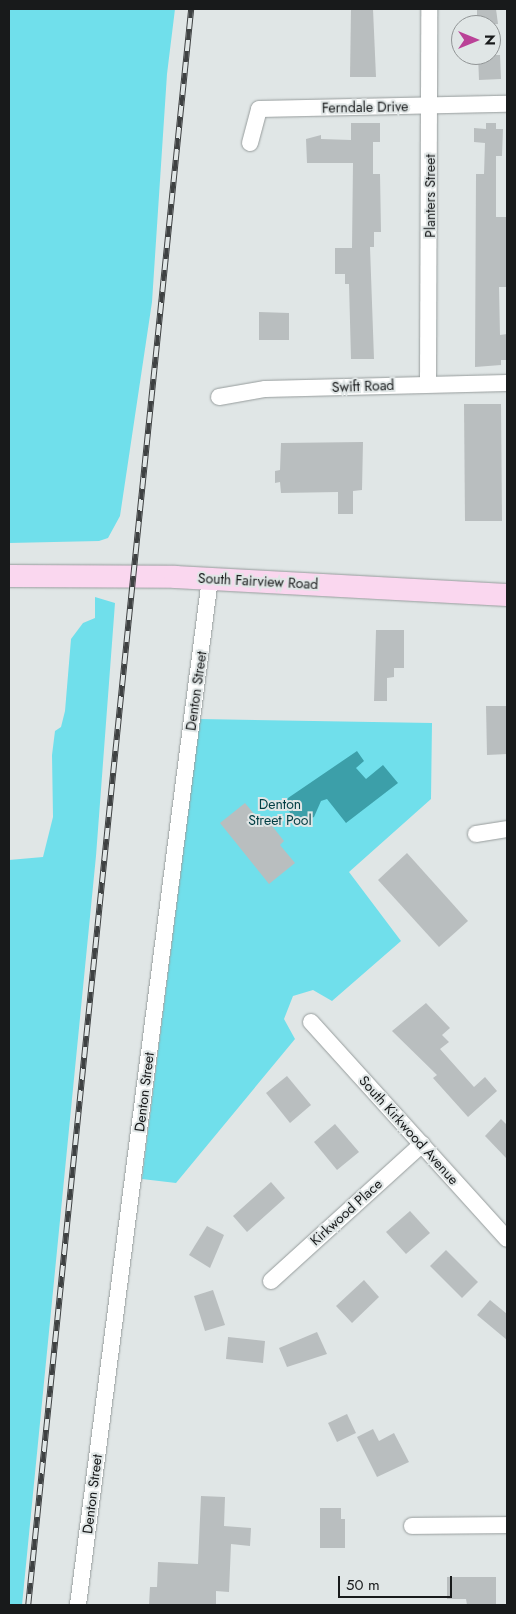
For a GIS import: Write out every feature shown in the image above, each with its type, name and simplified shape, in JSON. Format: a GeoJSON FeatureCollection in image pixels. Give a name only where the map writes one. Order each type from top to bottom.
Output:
{"type":"FeatureCollection","features":[{"type":"Feature","properties":{"kind":"main road","name":"South Fairview Road"},"geometry":{"type":"LineString","coordinates":[[9,576],[210,579],[507,594]]}},
{"type":"Feature","properties":{"kind":"street","name":"Planters Street"},"geometry":{"type":"LineString","coordinates":[[428,384],[429,9]]}},
{"type":"Feature","properties":{"kind":"street","name":"Ferndale Drive"},"geometry":{"type":"LineString","coordinates":[[250,143],[259,109],[507,104]]}},
{"type":"Feature","properties":{"kind":"street","name":"Swift Road"},"geometry":{"type":"LineString","coordinates":[[219,397],[265,389],[507,383]]}},
{"type":"Feature","properties":{"kind":"street","name":"Denton Street"},"geometry":{"type":"LineString","coordinates":[[78,1605],[210,579]]}},
{"type":"Feature","properties":{"kind":"street"},"geometry":{"type":"LineString","coordinates":[[476,834],[507,829]]}},
{"type":"Feature","properties":{"kind":"street","name":"South Kirkwood Avenue"},"geometry":{"type":"LineString","coordinates":[[311,1022],[507,1239]]}},
{"type":"Feature","properties":{"kind":"street","name":"Kirkwood Place"},"geometry":{"type":"LineString","coordinates":[[271,1281],[422,1144]]}},
{"type":"Feature","properties":{"kind":"street"},"geometry":{"type":"LineString","coordinates":[[412,1526],[507,1525]]}},
{"type":"Feature","properties":{"kind":"green space"},"geometry":{"type":"Polygon","coordinates":[[[9,9],[175,9],[167,74],[152,302],[120,516],[108,538],[99,541],[9,543],[9,9]]]}},
{"type":"Feature","properties":{"kind":"green space"},"geometry":{"type":"Polygon","coordinates":[[[95,597],[115,603],[96,856],[22,1605],[9,1605],[9,860],[43,857],[53,817],[52,755],[55,731],[61,727],[65,711],[71,639],[83,623],[95,618],[95,597]]]}},
{"type":"Feature","properties":{"kind":"green space","name":"Denton Street Pool"},"geometry":{"type":"Polygon","coordinates":[[[200,719],[432,723],[431,799],[349,872],[401,941],[332,1001],[313,990],[293,996],[284,1019],[295,1039],[176,1183],[142,1179],[200,719]]]}},
{"type":"Feature","properties":{"kind":"shaded area"},"geometry":{"type":"Polygon","coordinates":[[[357,751],[364,761],[356,768],[366,779],[383,765],[398,783],[346,823],[327,799],[321,801],[314,817],[300,822],[294,819],[286,806],[288,798],[357,751]]]}},
{"type":"Feature","properties":{"kind":"building"},"geometry":{"type":"Polygon","coordinates":[[[351,9],[373,9],[376,77],[350,77],[351,9]]]}},
{"type":"Feature","properties":{"kind":"building"},"geometry":{"type":"Polygon","coordinates":[[[477,9],[496,9],[497,15],[477,15],[477,9]]]}},
{"type":"Feature","properties":{"kind":"building"},"geometry":{"type":"Polygon","coordinates":[[[478,65],[500,65],[501,79],[479,80],[478,65]]]}},
{"type":"Feature","properties":{"kind":"building"},"geometry":{"type":"Polygon","coordinates":[[[351,123],[380,123],[380,142],[373,142],[373,174],[380,174],[381,232],[374,232],[374,247],[370,247],[374,359],[351,359],[349,284],[345,284],[345,274],[335,274],[335,248],[352,248],[353,163],[307,163],[306,139],[321,135],[321,139],[351,140],[351,123]]]}},
{"type":"Feature","properties":{"kind":"building"},"geometry":{"type":"Polygon","coordinates":[[[486,123],[496,123],[496,129],[503,129],[502,156],[496,156],[496,217],[507,217],[507,287],[499,287],[500,335],[507,334],[507,360],[501,360],[501,365],[475,367],[476,174],[484,174],[485,143],[474,142],[474,128],[486,129],[486,123]]]}},
{"type":"Feature","properties":{"kind":"building"},"geometry":{"type":"Polygon","coordinates":[[[259,312],[289,313],[289,340],[259,340],[259,312]]]}},
{"type":"Feature","properties":{"kind":"building"},"geometry":{"type":"Polygon","coordinates":[[[464,404],[501,404],[502,521],[465,521],[464,404]]]}},
{"type":"Feature","properties":{"kind":"building"},"geometry":{"type":"Polygon","coordinates":[[[363,442],[362,490],[353,491],[353,514],[338,514],[338,492],[281,493],[280,482],[275,483],[275,471],[280,470],[281,443],[363,442]]]}},
{"type":"Feature","properties":{"kind":"building"},"geometry":{"type":"Polygon","coordinates":[[[376,630],[404,630],[404,668],[394,668],[394,677],[387,678],[387,701],[374,701],[376,630]]]}},
{"type":"Feature","properties":{"kind":"building"},"geometry":{"type":"Polygon","coordinates":[[[486,706],[507,706],[507,754],[487,755],[486,706]]]}},
{"type":"Feature","properties":{"kind":"building"},"geometry":{"type":"Polygon","coordinates":[[[245,803],[260,821],[265,817],[284,841],[280,845],[295,863],[269,884],[220,823],[245,803]]]}},
{"type":"Feature","properties":{"kind":"building"},"geometry":{"type":"Polygon","coordinates":[[[407,853],[468,921],[439,947],[378,880],[407,853]]]}},
{"type":"Feature","properties":{"kind":"building"},"geometry":{"type":"Polygon","coordinates":[[[426,1003],[450,1028],[442,1035],[449,1042],[440,1049],[474,1087],[485,1077],[497,1091],[468,1117],[433,1078],[437,1075],[392,1031],[426,1003]]]}},
{"type":"Feature","properties":{"kind":"building"},"geometry":{"type":"Polygon","coordinates":[[[287,1076],[311,1105],[290,1123],[266,1093],[287,1076]]]}},
{"type":"Feature","properties":{"kind":"building"},"geometry":{"type":"Polygon","coordinates":[[[501,1119],[507,1125],[507,1159],[485,1136],[501,1119]]]}},
{"type":"Feature","properties":{"kind":"building"},"geometry":{"type":"Polygon","coordinates":[[[335,1124],[359,1152],[337,1170],[314,1142],[335,1124]]]}},
{"type":"Feature","properties":{"kind":"building"},"geometry":{"type":"Polygon","coordinates":[[[271,1182],[285,1198],[247,1232],[233,1216],[271,1182]]]}},
{"type":"Feature","properties":{"kind":"building"},"geometry":{"type":"Polygon","coordinates":[[[410,1211],[430,1233],[406,1254],[386,1232],[410,1211]]]}},
{"type":"Feature","properties":{"kind":"building"},"geometry":{"type":"Polygon","coordinates":[[[207,1226],[224,1235],[210,1268],[189,1255],[207,1226]]]}},
{"type":"Feature","properties":{"kind":"building"},"geometry":{"type":"Polygon","coordinates":[[[446,1250],[478,1282],[462,1298],[430,1266],[446,1250]]]}},
{"type":"Feature","properties":{"kind":"building"},"geometry":{"type":"Polygon","coordinates":[[[364,1280],[379,1297],[352,1323],[336,1306],[364,1280]]]}},
{"type":"Feature","properties":{"kind":"building"},"geometry":{"type":"Polygon","coordinates":[[[213,1290],[225,1325],[205,1331],[194,1296],[213,1290]]]}},
{"type":"Feature","properties":{"kind":"building"},"geometry":{"type":"Polygon","coordinates":[[[490,1300],[507,1314],[507,1340],[477,1315],[490,1300]]]}},
{"type":"Feature","properties":{"kind":"building"},"geometry":{"type":"Polygon","coordinates":[[[317,1332],[327,1354],[287,1367],[279,1348],[317,1332]]]}},
{"type":"Feature","properties":{"kind":"building"},"geometry":{"type":"Polygon","coordinates":[[[228,1337],[265,1341],[263,1363],[226,1359],[228,1337]]]}},
{"type":"Feature","properties":{"kind":"building"},"geometry":{"type":"Polygon","coordinates":[[[347,1414],[356,1433],[337,1442],[328,1423],[347,1414]]]}},
{"type":"Feature","properties":{"kind":"building"},"geometry":{"type":"Polygon","coordinates":[[[373,1429],[379,1441],[394,1433],[409,1462],[377,1477],[357,1437],[373,1429]]]}},
{"type":"Feature","properties":{"kind":"building"},"geometry":{"type":"Polygon","coordinates":[[[201,1496],[225,1497],[224,1526],[251,1528],[250,1546],[231,1544],[229,1592],[216,1591],[216,1605],[149,1605],[150,1587],[157,1587],[158,1562],[198,1564],[201,1496]]]}},
{"type":"Feature","properties":{"kind":"building"},"geometry":{"type":"Polygon","coordinates":[[[320,1508],[341,1508],[341,1519],[345,1519],[345,1548],[320,1548],[320,1508]]]}},
{"type":"Feature","properties":{"kind":"building"},"geometry":{"type":"Polygon","coordinates":[[[447,1577],[496,1577],[496,1605],[467,1605],[466,1599],[447,1599],[447,1577]]]}},
{"type":"Feature","properties":{"kind":"railway"},"geometry":{"type":"LineString","coordinates":[[28,1605],[191,9]]}}]}
